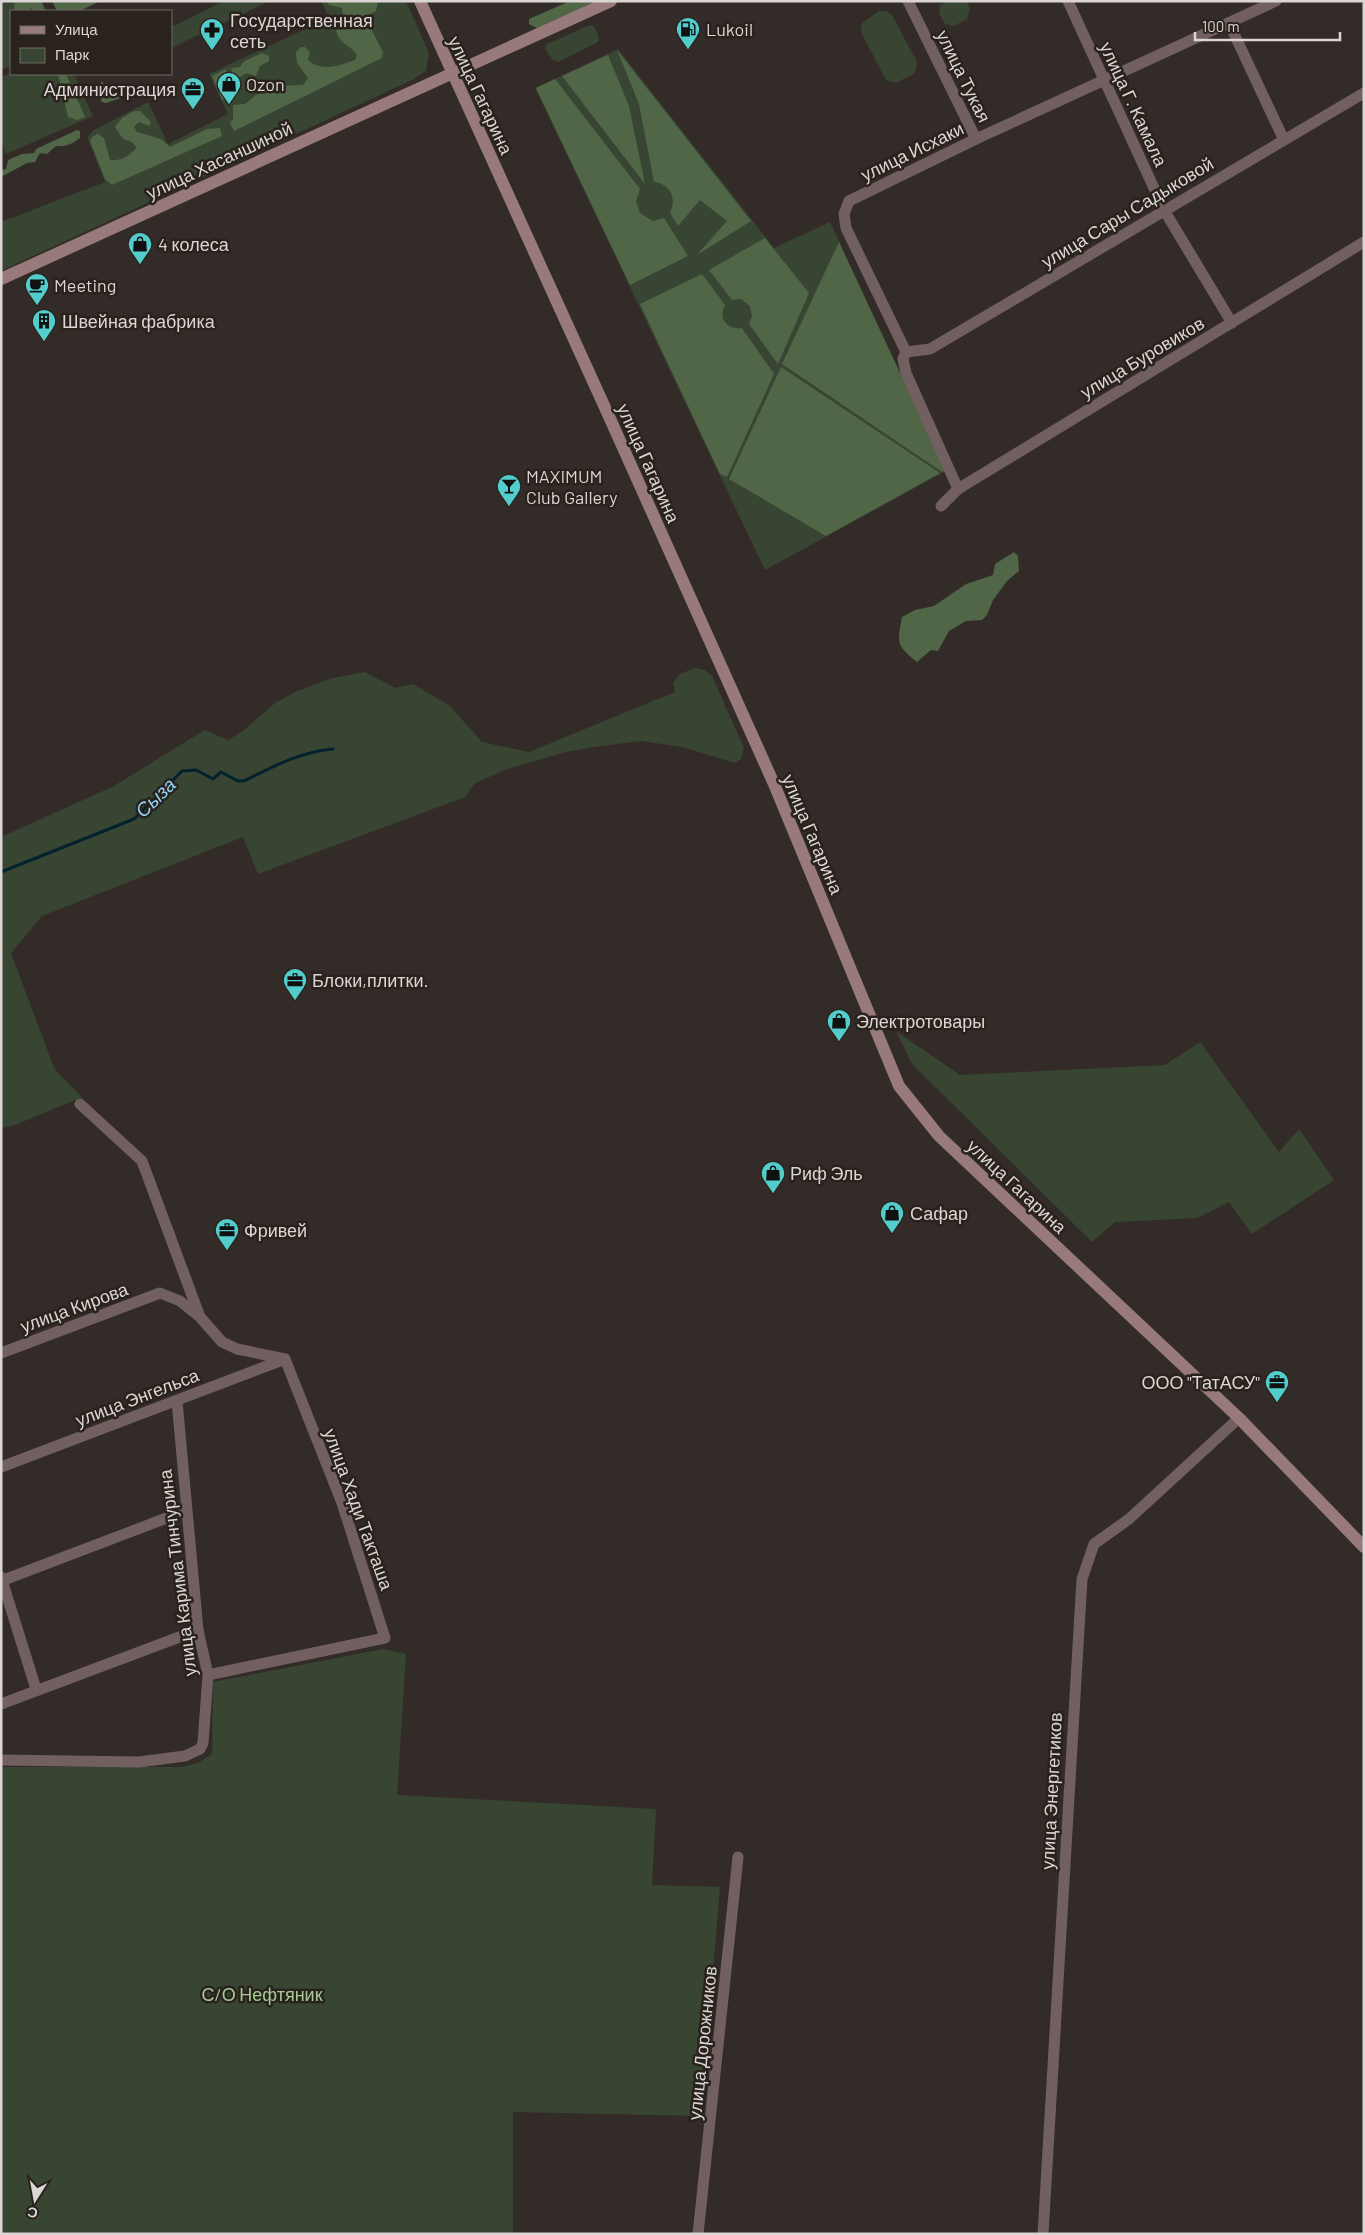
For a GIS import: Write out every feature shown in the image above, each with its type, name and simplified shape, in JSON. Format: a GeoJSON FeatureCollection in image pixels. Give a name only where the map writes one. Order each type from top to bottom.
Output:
{"type":"FeatureCollection","features":[{"type":"Feature","properties":{"kind":"street","name":"улица Гагарина"},"geometry":{"type":"LineString","coordinates":[[420,1],[774,784],[900,1086],[939,1136],[1239,1418],[1364,1547]]}},
{"type":"Feature","properties":{"kind":"street","name":"улица Хасаншиной"},"geometry":{"type":"LineString","coordinates":[[1,279],[611,1]]}},
{"type":"Feature","properties":{"kind":"street","name":"улица Тукая"},"geometry":{"type":"LineString","coordinates":[[908,1],[976,139]]}},
{"type":"Feature","properties":{"kind":"street","name":"улица Г. Камала"},"geometry":{"type":"LineString","coordinates":[[1068,1],[1164,210],[1232,322]]}},
{"type":"Feature","properties":{"kind":"street","name":"улица Исхаки"},"geometry":{"type":"LineString","coordinates":[[958,489],[906,373],[903,359],[906,352],[846,228],[845,208],[849,201],[976,139],[1229,23],[1250,7],[1276,1]]}},
{"type":"Feature","properties":{"kind":"street"},"geometry":{"type":"LineString","coordinates":[[1229,23],[1284,140]]}},
{"type":"Feature","properties":{"kind":"street","name":"улица Сары Садыковой"},"geometry":{"type":"LineString","coordinates":[[906,352],[930,349],[1364,93]]}},
{"type":"Feature","properties":{"kind":"street","name":"улица Буровиков"},"geometry":{"type":"LineString","coordinates":[[941,506],[958,489],[1364,242]]}},
{"type":"Feature","properties":{"kind":"street"},"geometry":{"type":"LineString","coordinates":[[80,1104],[142,1161],[200,1317],[222,1342],[237,1348],[285,1359]]}},
{"type":"Feature","properties":{"kind":"street","name":"улица Кирова"},"geometry":{"type":"LineString","coordinates":[[1,1353],[160,1293],[180,1301],[200,1317]]}},
{"type":"Feature","properties":{"kind":"street","name":"улица Энгельса"},"geometry":{"type":"LineString","coordinates":[[1,1467],[285,1359]]}},
{"type":"Feature","properties":{"kind":"street","name":"улица Хади Такташа"},"geometry":{"type":"LineString","coordinates":[[208,1675],[385,1638],[342,1503],[285,1359]]}},
{"type":"Feature","properties":{"kind":"street","name":"улица Карима Тинчурина"},"geometry":{"type":"LineString","coordinates":[[1,1760],[139,1762],[193,1753],[200,1749],[205,1737],[208,1675],[198,1630],[177,1401]]}},
{"type":"Feature","properties":{"kind":"street","name":"улица Энергетиков"},"geometry":{"type":"LineString","coordinates":[[1043,2234],[1082,1579],[1094,1544],[1129,1519],[1239,1418]]}},
{"type":"Feature","properties":{"kind":"street"},"geometry":{"type":"LineString","coordinates":[[36,1689],[2,1579],[186,1511]]}},
{"type":"Feature","properties":{"kind":"street"},"geometry":{"type":"LineString","coordinates":[[1,1704],[36,1689],[198,1630]]}},
{"type":"Feature","properties":{"kind":"street","name":"улица Дорожников"},"geometry":{"type":"LineString","coordinates":[[698,2234],[738,1857]]}},
{"type":"Feature","properties":{"kind":"green space"},"geometry":{"type":"Polygon","coordinates":[[[1,1],[42,1],[46,10],[10,10],[10,66],[1,70],[1,1]]]}},
{"type":"Feature","properties":{"kind":"green space"},"geometry":{"type":"Polygon","coordinates":[[[15,1],[41,1],[45,10],[34,10],[31,8],[29,10],[15,10],[15,1]]]}},
{"type":"Feature","properties":{"kind":"green space"},"geometry":{"type":"Polygon","coordinates":[[[52,1],[100,1],[82,10],[56,10],[52,1]]]}},
{"type":"Feature","properties":{"kind":"green space"},"geometry":{"type":"Polygon","coordinates":[[[224,1],[270,1],[172,48],[172,25],[174,26],[224,1]]]}},
{"type":"Feature","properties":{"kind":"green space"},"geometry":{"type":"Polygon","coordinates":[[[321,1],[406,1],[429,53],[426,71],[412,80],[1,271],[1,222],[105,182],[87,137],[94,130],[148,102],[168,144],[228,114],[209,74],[329,18],[321,1]]]}},
{"type":"Feature","properties":{"kind":"green space"},"geometry":{"type":"Polygon","coordinates":[[[326,1],[378,1],[376,11],[365,17],[383,52],[382,58],[234,131],[230,123],[233,119],[233,105],[245,104],[256,95],[277,86],[303,85],[308,78],[297,63],[296,52],[301,47],[305,47],[310,52],[308,60],[319,66],[337,66],[355,60],[357,55],[337,35],[336,30],[342,29],[344,24],[342,8],[329,5],[326,1]]]}},
{"type":"Feature","properties":{"kind":"green space"},"geometry":{"type":"Polygon","coordinates":[[[570,1],[603,1],[541,30],[529,24],[529,19],[570,1]]]}},
{"type":"Feature","properties":{"kind":"green space"},"geometry":{"type":"Polygon","coordinates":[[[947,1],[966,1],[970,9],[967,19],[954,26],[945,24],[939,14],[940,5],[947,1]]]}},
{"type":"Feature","properties":{"kind":"green space"},"geometry":{"type":"Polygon","coordinates":[[[879,11],[886,11],[892,15],[917,62],[915,73],[896,83],[886,80],[861,32],[862,23],[879,11]]]}},
{"type":"Feature","properties":{"kind":"green space"},"geometry":{"type":"Polygon","coordinates":[[[590,25],[594,26],[599,37],[598,42],[559,62],[553,60],[545,49],[547,44],[590,25]]]}},
{"type":"Feature","properties":{"kind":"green space"},"geometry":{"type":"Polygon","coordinates":[[[618,49],[774,248],[830,222],[946,471],[765,570],[535,88],[618,49]]]}},
{"type":"Feature","properties":{"kind":"green space"},"geometry":{"type":"Polygon","coordinates":[[[617,50],[751,221],[697,255],[727,221],[700,200],[678,226],[670,213],[673,203],[671,193],[665,186],[654,182],[639,104],[617,50]]]}},
{"type":"Feature","properties":{"kind":"green space"},"geometry":{"type":"Polygon","coordinates":[[[262,53],[269,56],[269,61],[260,66],[256,76],[246,73],[240,77],[233,75],[231,68],[240,67],[243,62],[262,53]]]}},
{"type":"Feature","properties":{"kind":"green space"},"geometry":{"type":"Polygon","coordinates":[[[608,55],[629,106],[645,184],[562,76],[608,55]]]}},
{"type":"Feature","properties":{"kind":"green space"},"geometry":{"type":"Polygon","coordinates":[[[226,69],[227,75],[219,77],[218,86],[224,87],[230,79],[240,80],[240,86],[229,97],[222,100],[212,76],[226,69]]]}},
{"type":"Feature","properties":{"kind":"green space"},"geometry":{"type":"Polygon","coordinates":[[[10,73],[10,75],[74,75],[93,116],[6,154],[1,141],[1,77],[10,73]]]}},
{"type":"Feature","properties":{"kind":"green space"},"geometry":{"type":"Polygon","coordinates":[[[58,75],[66,75],[85,117],[77,120],[68,117],[58,75]]]}},
{"type":"Feature","properties":{"kind":"green space"},"geometry":{"type":"Polygon","coordinates":[[[555,79],[640,189],[636,201],[640,213],[653,221],[664,218],[688,256],[630,285],[536,88],[555,79]]]}},
{"type":"Feature","properties":{"kind":"green space"},"geometry":{"type":"Polygon","coordinates":[[[102,81],[108,92],[116,89],[121,98],[106,103],[102,102],[96,89],[102,81]]]}},
{"type":"Feature","properties":{"kind":"green space"},"geometry":{"type":"Polygon","coordinates":[[[134,111],[140,111],[151,122],[149,126],[139,122],[134,127],[137,132],[161,139],[170,147],[207,129],[220,128],[222,136],[112,185],[105,179],[90,141],[93,136],[98,134],[104,138],[110,160],[122,159],[128,155],[137,147],[130,141],[123,139],[115,127],[122,118],[134,111]]]}},
{"type":"Feature","properties":{"kind":"green space"},"geometry":{"type":"Polygon","coordinates":[[[77,130],[80,131],[80,138],[74,142],[56,146],[47,154],[40,153],[35,162],[27,163],[1,177],[1,170],[6,169],[8,160],[22,154],[34,153],[36,149],[77,130]]]}},
{"type":"Feature","properties":{"kind":"green space"},"geometry":{"type":"Polygon","coordinates":[[[765,238],[809,293],[778,364],[749,324],[752,316],[750,306],[741,299],[732,300],[709,270],[765,238]]]}},
{"type":"Feature","properties":{"kind":"green space"},"geometry":{"type":"Polygon","coordinates":[[[839,242],[945,470],[942,472],[782,364],[839,242]]]}},
{"type":"Feature","properties":{"kind":"green space"},"geometry":{"type":"Polygon","coordinates":[[[702,274],[725,305],[723,319],[725,322],[732,327],[742,328],[774,374],[727,477],[720,474],[640,304],[702,274]]]}},
{"type":"Feature","properties":{"kind":"green space"},"geometry":{"type":"Polygon","coordinates":[[[781,367],[940,473],[826,536],[729,479],[781,367]]]}},
{"type":"Feature","properties":{"kind":"green space"},"geometry":{"type":"Polygon","coordinates":[[[1014,552],[1018,556],[1019,571],[1007,581],[993,600],[987,615],[982,620],[966,621],[949,631],[938,651],[931,650],[917,662],[905,651],[899,638],[902,617],[915,610],[934,606],[966,584],[993,575],[995,564],[1014,552]]]}},
{"type":"Feature","properties":{"kind":"green space"},"geometry":{"type":"Polygon","coordinates":[[[695,668],[705,670],[712,676],[744,748],[741,759],[735,763],[682,747],[641,741],[566,752],[504,770],[474,784],[465,797],[258,874],[243,837],[42,916],[11,953],[55,1070],[82,1097],[15,1125],[1,1128],[1,837],[112,787],[205,730],[228,740],[243,731],[275,703],[297,691],[333,678],[365,672],[395,688],[413,684],[449,705],[482,742],[529,752],[675,692],[673,683],[680,674],[695,668]]]}},
{"type":"Feature","properties":{"kind":"green space"},"geometry":{"type":"Polygon","coordinates":[[[896,1031],[960,1075],[1165,1065],[1200,1042],[1279,1152],[1299,1129],[1334,1180],[1252,1234],[1229,1202],[1197,1218],[1115,1222],[1092,1242],[912,1064],[896,1031]]]}},
{"type":"Feature","properties":{"kind":"green space","name":"С/О Нефтяник"},"geometry":{"type":"Polygon","coordinates":[[[383,1649],[406,1654],[397,1795],[656,1809],[652,1885],[720,1887],[701,2116],[513,2112],[513,2234],[1,2234],[1,1767],[181,1767],[198,1763],[212,1754],[213,1682],[383,1649]]]}},
{"type":"Feature","properties":{"kind":"waterway","name":"Сыза"},"geometry":{"type":"LineString","coordinates":[[1,872],[134,819],[182,771],[196,770],[213,779],[221,772],[238,781],[244,781],[298,756],[333,749]]}},
{"type":"Feature","properties":{"kind":"place","name":"Lukoil"},"geometry":{"type":"Point","coordinates":[688,50]}},
{"type":"Feature","properties":{"kind":"place","name":"Государственная сеть"},"geometry":{"type":"Point","coordinates":[212,51]}},
{"type":"Feature","properties":{"kind":"place","name":"Ozon"},"geometry":{"type":"Point","coordinates":[229,105]}},
{"type":"Feature","properties":{"kind":"place","name":"Администрация"},"geometry":{"type":"Point","coordinates":[193,110]}},
{"type":"Feature","properties":{"kind":"place","name":"4 колеса"},"geometry":{"type":"Point","coordinates":[140,265]}},
{"type":"Feature","properties":{"kind":"place","name":"Meeting"},"geometry":{"type":"Point","coordinates":[37,306]}},
{"type":"Feature","properties":{"kind":"place","name":"Швейная фабрика"},"geometry":{"type":"Point","coordinates":[44,342]}},
{"type":"Feature","properties":{"kind":"place","name":"MAXIMUM Club Gallery"},"geometry":{"type":"Point","coordinates":[509,507]}},
{"type":"Feature","properties":{"kind":"place","name":"Блоки,плитки."},"geometry":{"type":"Point","coordinates":[295,1001]}},
{"type":"Feature","properties":{"kind":"place","name":"Электротовары"},"geometry":{"type":"Point","coordinates":[839,1042]}},
{"type":"Feature","properties":{"kind":"place","name":"Риф Эль"},"geometry":{"type":"Point","coordinates":[773,1194]}},
{"type":"Feature","properties":{"kind":"place","name":"Сафар"},"geometry":{"type":"Point","coordinates":[892,1234]}},
{"type":"Feature","properties":{"kind":"place","name":"Фривей"},"geometry":{"type":"Point","coordinates":[227,1251]}},
{"type":"Feature","properties":{"kind":"place","name":"ООО \"ТатАСУ\""},"geometry":{"type":"Point","coordinates":[1277,1403]}}]}
